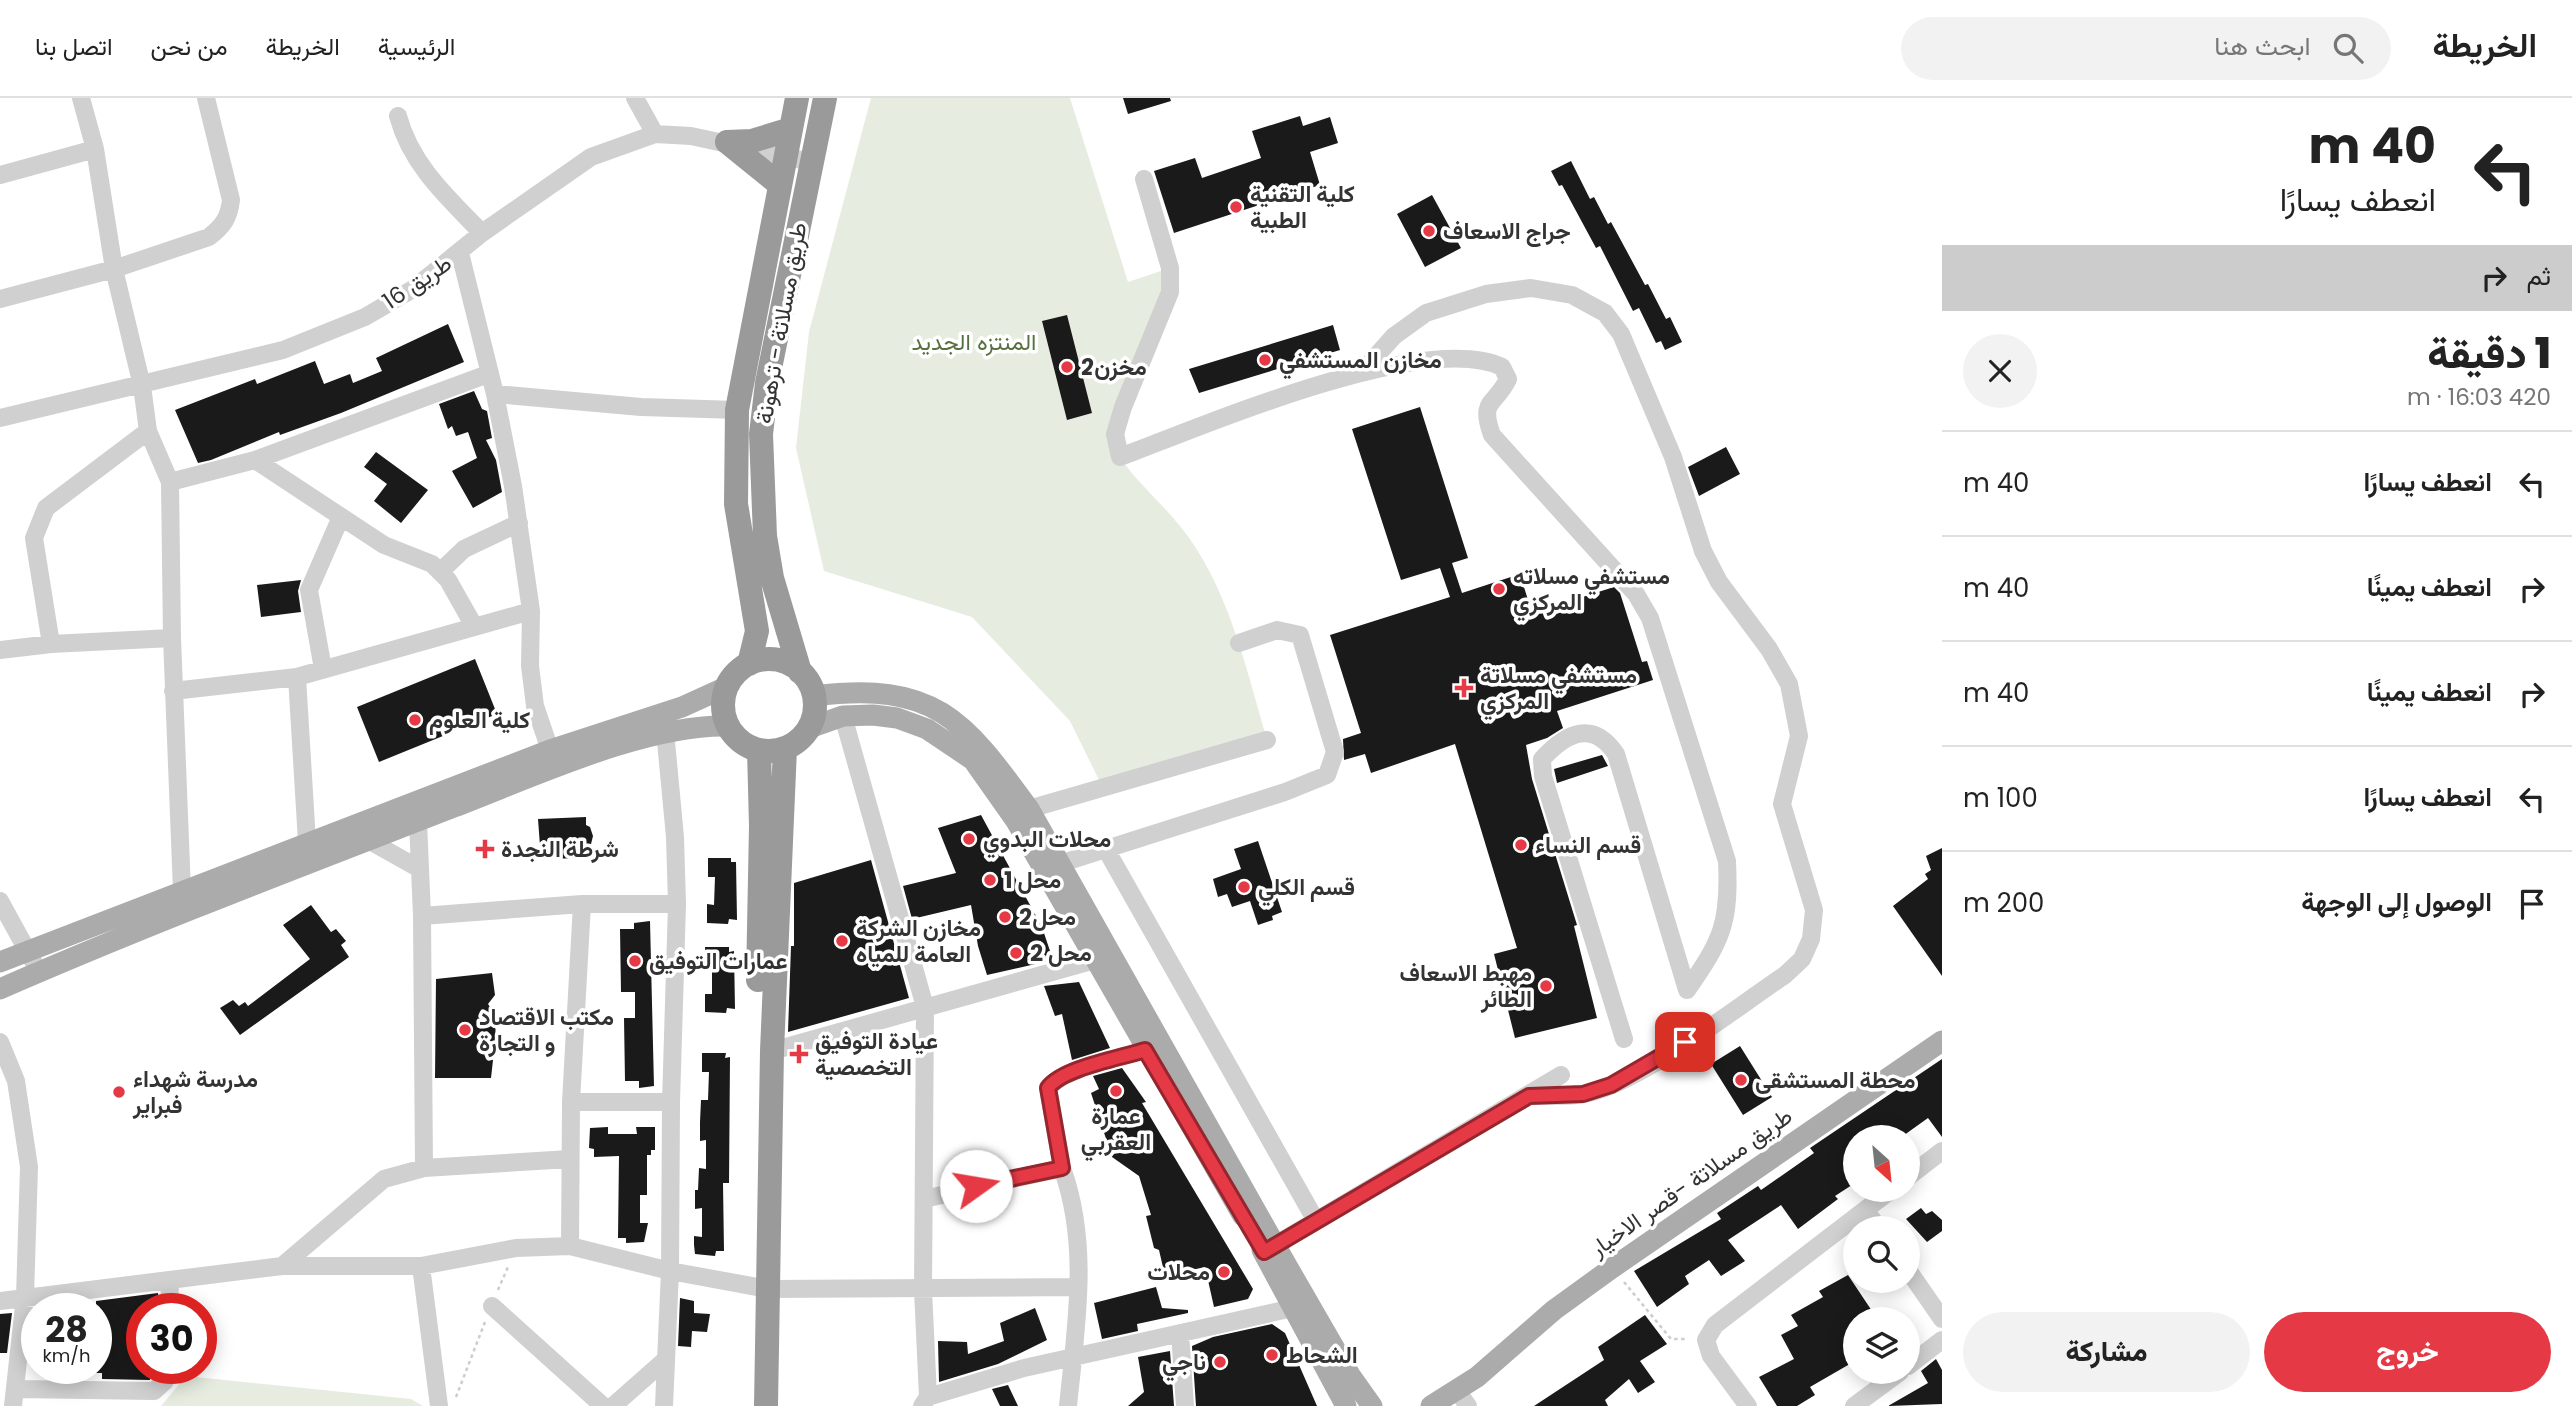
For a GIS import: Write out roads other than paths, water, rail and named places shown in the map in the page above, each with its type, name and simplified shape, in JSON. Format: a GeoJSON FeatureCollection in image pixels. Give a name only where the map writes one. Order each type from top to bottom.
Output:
{"type":"FeatureCollection","features":[{"type":"Feature","properties":{"kind":"highway","name":"طريق مسلاتة - ترهونة"},"geometry":{"type":"LineString","coordinates":[[749,664],[757,631],[736,505],[737,410],[797,98]]}},
{"type":"Feature","properties":{"kind":"highway","name":"طريق مسلاتة - ترهونة"},"geometry":{"type":"LineString","coordinates":[[800,672],[772,578],[765,536],[761,434],[767,383],[825,98]]}},
{"type":"Feature","properties":{"kind":"highway"},"geometry":{"type":"LineString","coordinates":[[727,142],[752,141],[791,129]]}},
{"type":"Feature","properties":{"kind":"highway"},"geometry":{"type":"LineString","coordinates":[[727,142],[779,184]]}},
{"type":"Feature","properties":{"kind":"highway"},"geometry":{"type":"LineString","coordinates":[[767,659],[785,662],[800,672],[814,696],[814,713],[809,728],[785,748],[759,750],[746,746],[727,726],[723,700],[726,687],[736,673],[749,664],[767,659]]}},
{"type":"Feature","properties":{"kind":"highway"},"geometry":{"type":"LineString","coordinates":[[751,1406],[760,1288],[785,748]]}},
{"type":"Feature","properties":{"kind":"highway"},"geometry":{"type":"LineString","coordinates":[[759,750],[760,1288],[766,1406]]}},
{"type":"Feature","properties":{"kind":"main road"},"geometry":{"type":"LineString","coordinates":[[0,962],[307,842],[550,750],[682,707],[726,687]]}},
{"type":"Feature","properties":{"kind":"main road"},"geometry":{"type":"LineString","coordinates":[[814,696],[886,692],[922,701],[970,733],[1029,809],[1052,867]]}},
{"type":"Feature","properties":{"kind":"main road"},"geometry":{"type":"LineString","coordinates":[[809,728],[843,716],[897,718],[928,729],[956,745],[986,776],[1052,867],[1269,1248],[1293,1308],[1346,1406]]}},
{"type":"Feature","properties":{"kind":"main road"},"geometry":{"type":"LineString","coordinates":[[0,989],[368,840],[556,768],[665,731],[702,725],[727,726]]}},
{"type":"Feature","properties":{"kind":"main road"},"geometry":{"type":"LineString","coordinates":[[1104,958],[1145,1050],[1372,1406]]}},
{"type":"Feature","properties":{"kind":"main road","name":"طريق مسلاتة -قصر الاخيار"},"geometry":{"type":"LineString","coordinates":[[1477,1377],[1554,1310],[1612,1268],[1942,1041]]}},
{"type":"Feature","properties":{"kind":"main road"},"geometry":{"type":"LineString","coordinates":[[1463,1404],[1477,1377]]}},
{"type":"Feature","properties":{"kind":"main road"},"geometry":{"type":"LineString","coordinates":[[1431,1406],[1477,1377]]}},
{"type":"Feature","properties":{"kind":"street"},"geometry":{"type":"LineString","coordinates":[[81,98],[95,149],[114,269],[142,386],[148,431],[170,482],[173,691],[182,891]]}},
{"type":"Feature","properties":{"kind":"street"},"geometry":{"type":"LineString","coordinates":[[0,299],[114,269],[209,237],[230,216],[231,200],[206,98]]}},
{"type":"Feature","properties":{"kind":"street"},"geometry":{"type":"LineString","coordinates":[[635,98],[655,134]]}},
{"type":"Feature","properties":{"kind":"street"},"geometry":{"type":"LineString","coordinates":[[398,116],[403,135],[432,181],[482,233]]}},
{"type":"Feature","properties":{"kind":"street","name":"طريق 16"},"geometry":{"type":"LineString","coordinates":[[0,418],[283,350],[365,317],[413,289],[482,233],[591,157],[655,134],[727,142],[811,162]]}},
{"type":"Feature","properties":{"kind":"street"},"geometry":{"type":"LineString","coordinates":[[0,175],[95,149]]}},
{"type":"Feature","properties":{"kind":"street"},"geometry":{"type":"LineString","coordinates":[[1144,179],[1170,268],[1170,292],[1123,407],[1115,434],[1119,457],[1286,395],[1361,373],[1428,361],[1473,360],[1502,367],[1507,374],[1507,383],[1487,407],[1492,435],[1636,594],[1650,618],[1727,861],[1729,902],[1716,948],[1688,990],[1616,754],[1605,738],[1586,732],[1558,742],[1542,758],[1543,776],[1624,1039]]}},
{"type":"Feature","properties":{"kind":"street"},"geometry":{"type":"LineString","coordinates":[[460,253],[495,394],[519,523],[531,611],[530,666],[535,706],[550,750]]}},
{"type":"Feature","properties":{"kind":"street"},"geometry":{"type":"LineString","coordinates":[[1361,373],[1394,336],[1426,313],[1486,294],[1531,288],[1572,295],[1605,313],[1621,334],[1673,457],[1703,551],[1719,582],[1769,649],[1789,684],[1797,717],[1799,736],[1782,804],[1814,910],[1811,939],[1802,959],[1784,975],[1666,1056],[1611,1085],[1583,1094],[1529,1096]]}},
{"type":"Feature","properties":{"kind":"street"},"geometry":{"type":"LineString","coordinates":[[170,482],[255,460],[488,374]]}},
{"type":"Feature","properties":{"kind":"street"},"geometry":{"type":"LineString","coordinates":[[495,394],[640,407],[737,410]]}},
{"type":"Feature","properties":{"kind":"street"},"geometry":{"type":"LineString","coordinates":[[51,644],[34,538],[38,521],[46,508],[148,431]]}},
{"type":"Feature","properties":{"kind":"street"},"geometry":{"type":"LineString","coordinates":[[255,460],[340,519],[384,545],[432,564],[441,571],[474,626]]}},
{"type":"Feature","properties":{"kind":"street"},"geometry":{"type":"LineString","coordinates":[[323,669],[309,590],[340,519]]}},
{"type":"Feature","properties":{"kind":"street"},"geometry":{"type":"LineString","coordinates":[[441,571],[464,549],[519,523]]}},
{"type":"Feature","properties":{"kind":"street"},"geometry":{"type":"LineString","coordinates":[[173,691],[298,677],[531,611]]}},
{"type":"Feature","properties":{"kind":"street"},"geometry":{"type":"LineString","coordinates":[[1052,867],[1285,792],[1327,775],[1335,752],[1304,643],[1294,632],[1277,630],[1239,643]]}},
{"type":"Feature","properties":{"kind":"street"},"geometry":{"type":"LineString","coordinates":[[0,650],[51,644],[172,638]]}},
{"type":"Feature","properties":{"kind":"street"},"geometry":{"type":"LineString","coordinates":[[298,677],[307,842]]}},
{"type":"Feature","properties":{"kind":"street"},"geometry":{"type":"LineString","coordinates":[[843,716],[925,1007],[925,1402],[1073,1356],[1293,1308]]}},
{"type":"Feature","properties":{"kind":"street"},"geometry":{"type":"LineString","coordinates":[[664,1406],[670,1271],[671,1102],[677,904],[675,836],[665,731]]}},
{"type":"Feature","properties":{"kind":"street"},"geometry":{"type":"LineString","coordinates":[[1029,809],[1267,740]]}},
{"type":"Feature","properties":{"kind":"street"},"geometry":{"type":"LineString","coordinates":[[418,821],[422,916],[424,1168]]}},
{"type":"Feature","properties":{"kind":"street"},"geometry":{"type":"LineString","coordinates":[[368,840],[418,867]]}},
{"type":"Feature","properties":{"kind":"street"},"geometry":{"type":"LineString","coordinates":[[1107,851],[1316,1222]]}},
{"type":"Feature","properties":{"kind":"street"},"geometry":{"type":"LineString","coordinates":[[0,901],[39,972]]}},
{"type":"Feature","properties":{"kind":"street"},"geometry":{"type":"LineString","coordinates":[[422,916],[582,904],[677,904]]}},
{"type":"Feature","properties":{"kind":"street"},"geometry":{"type":"LineString","coordinates":[[570,1246],[571,1102],[582,904]]}},
{"type":"Feature","properties":{"kind":"street"},"geometry":{"type":"LineString","coordinates":[[772,1051],[1104,958]]}},
{"type":"Feature","properties":{"kind":"street"},"geometry":{"type":"LineString","coordinates":[[0,1042],[16,1081],[29,1167],[25,1293]]}},
{"type":"Feature","properties":{"kind":"street"},"geometry":{"type":"LineString","coordinates":[[1068,1406],[1079,1236],[1072,1195],[1062,1168],[1048,1088],[1052,1082],[1067,1074],[1145,1050]]}},
{"type":"Feature","properties":{"kind":"street"},"geometry":{"type":"LineString","coordinates":[[1269,1248],[1561,1075]]}},
{"type":"Feature","properties":{"kind":"street"},"geometry":{"type":"LineString","coordinates":[[571,1102],[671,1102]]}},
{"type":"Feature","properties":{"kind":"street"},"geometry":{"type":"LineString","coordinates":[[1920,1167],[1942,1150]]}},
{"type":"Feature","properties":{"kind":"street"},"geometry":{"type":"LineString","coordinates":[[282,1266],[372,1185],[384,1178],[424,1168],[570,1159]]}},
{"type":"Feature","properties":{"kind":"street"},"geometry":{"type":"LineString","coordinates":[[924,1199],[1062,1168]]}},
{"type":"Feature","properties":{"kind":"street"},"geometry":{"type":"LineString","coordinates":[[1748,1406],[1711,1356],[1706,1340],[1715,1325],[1875,1202]]}},
{"type":"Feature","properties":{"kind":"street"},"geometry":{"type":"LineString","coordinates":[[1865,1210],[1870,1216]]}},
{"type":"Feature","properties":{"kind":"street"},"geometry":{"type":"LineString","coordinates":[[64,1293],[170,1282],[282,1266],[421,1266],[516,1248],[570,1246],[670,1271],[760,1288],[923,1290],[1077,1287]]}},
{"type":"Feature","properties":{"kind":"street"},"geometry":{"type":"LineString","coordinates":[[421,1266],[439,1406]]}},
{"type":"Feature","properties":{"kind":"street"},"geometry":{"type":"LineString","coordinates":[[170,1282],[170,1293]]}},
{"type":"Feature","properties":{"kind":"street"},"geometry":{"type":"LineString","coordinates":[[1920,1287],[1942,1319]]}},
{"type":"Feature","properties":{"kind":"street"},"geometry":{"type":"LineString","coordinates":[[0,1301],[21,1298]]}},
{"type":"Feature","properties":{"kind":"street"},"geometry":{"type":"LineString","coordinates":[[492,1306],[603,1406]]}},
{"type":"Feature","properties":{"kind":"street"},"geometry":{"type":"LineString","coordinates":[[1180,1333],[1185,1406]]}},
{"type":"Feature","properties":{"kind":"street"},"geometry":{"type":"LineString","coordinates":[[21,1337],[15,1397],[154,1391],[162,1384]]}},
{"type":"Feature","properties":{"kind":"street"},"geometry":{"type":"LineString","coordinates":[[1920,1357],[1942,1340]]}},
{"type":"Feature","properties":{"kind":"street"},"geometry":{"type":"LineString","coordinates":[[613,1406],[664,1361]]}},
{"type":"Feature","properties":{"kind":"street"},"geometry":{"type":"LineString","coordinates":[[1854,1406],[1884,1384]]}},
{"type":"Feature","properties":{"kind":"place","name":"كلية التقنية الطبية"},"geometry":{"type":"Point","coordinates":[1236,207]}},
{"type":"Feature","properties":{"kind":"place","name":"جراج الاسعاف"},"geometry":{"type":"Point","coordinates":[1429,231]}},
{"type":"Feature","properties":{"kind":"place","name":"مخازن المستشفي"},"geometry":{"type":"Point","coordinates":[1265,360]}},
{"type":"Feature","properties":{"kind":"place","name":"مخزن2"},"geometry":{"type":"Point","coordinates":[1067,367]}},
{"type":"Feature","properties":{"kind":"place","name":"مستشفي مسلاته المركزي"},"geometry":{"type":"Point","coordinates":[1499,589]}},
{"type":"Feature","properties":{"kind":"place","name":"مستشفي مسلاتة المركزي"},"geometry":{"type":"Point","coordinates":[1464,688]}},
{"type":"Feature","properties":{"kind":"place","name":"كلية العلوم"},"geometry":{"type":"Point","coordinates":[415,720]}},
{"type":"Feature","properties":{"kind":"place","name":"محلات البدوي"},"geometry":{"type":"Point","coordinates":[969,839]}},
{"type":"Feature","properties":{"kind":"place","name":"قسم النساء"},"geometry":{"type":"Point","coordinates":[1521,845]}},
{"type":"Feature","properties":{"kind":"place","name":"شرطة النجدة"},"geometry":{"type":"Point","coordinates":[485,849]}},
{"type":"Feature","properties":{"kind":"place","name":"محل 1"},"geometry":{"type":"Point","coordinates":[990,880]}},
{"type":"Feature","properties":{"kind":"place","name":"قسم الكلي"},"geometry":{"type":"Point","coordinates":[1244,887]}},
{"type":"Feature","properties":{"kind":"place","name":"محل2"},"geometry":{"type":"Point","coordinates":[1005,917]}},
{"type":"Feature","properties":{"kind":"place","name":"مخازن الشركة العامة للمياه"},"geometry":{"type":"Point","coordinates":[842,941]}},
{"type":"Feature","properties":{"kind":"place","name":"محل 2"},"geometry":{"type":"Point","coordinates":[1016,953]}},
{"type":"Feature","properties":{"kind":"place","name":"عمارات التوفيق"},"geometry":{"type":"Point","coordinates":[635,961]}},
{"type":"Feature","properties":{"kind":"place","name":"مهبط الاسعاف الطائر"},"geometry":{"type":"Point","coordinates":[1546,986]}},
{"type":"Feature","properties":{"kind":"place","name":"مكتب الاقتصاد و التجارة"},"geometry":{"type":"Point","coordinates":[465,1030]}},
{"type":"Feature","properties":{"kind":"place","name":"عيادة التوفيق التخصصية"},"geometry":{"type":"Point","coordinates":[799,1054]}},
{"type":"Feature","properties":{"kind":"place","name":"محطة المستشقى"},"geometry":{"type":"Point","coordinates":[1741,1080]}},
{"type":"Feature","properties":{"kind":"place","name":"عمارة العقربي"},"geometry":{"type":"Point","coordinates":[1116,1091]}},
{"type":"Feature","properties":{"kind":"place","name":"مدرسة شهداء فبراير"},"geometry":{"type":"Point","coordinates":[119,1092]}},
{"type":"Feature","properties":{"kind":"place","name":"محلات"},"geometry":{"type":"Point","coordinates":[1224,1272]}},
{"type":"Feature","properties":{"kind":"place","name":"الشحاط"},"geometry":{"type":"Point","coordinates":[1272,1355]}},
{"type":"Feature","properties":{"kind":"place","name":"ناجي"},"geometry":{"type":"Point","coordinates":[1220,1362]}},
{"type":"Feature","properties":{"kind":"park label","name":"المنتزه الجديد"},"geometry":{"type":"Point","coordinates":[974,342]}}]}
